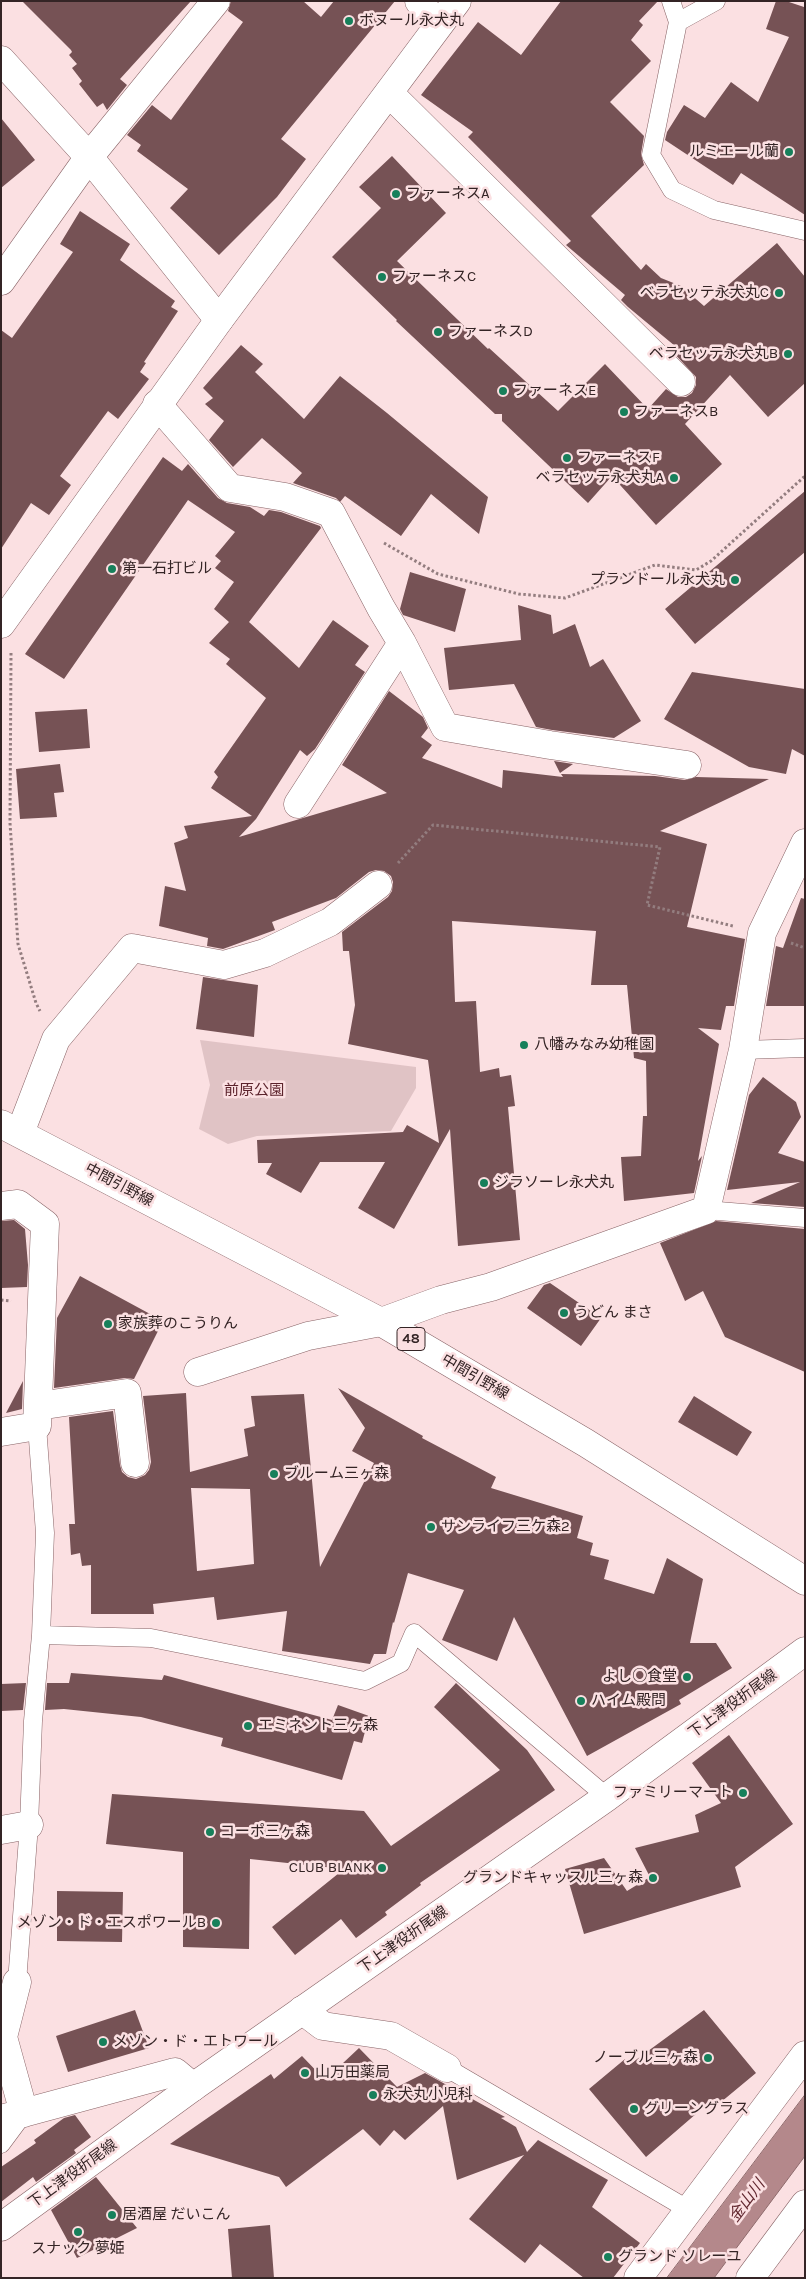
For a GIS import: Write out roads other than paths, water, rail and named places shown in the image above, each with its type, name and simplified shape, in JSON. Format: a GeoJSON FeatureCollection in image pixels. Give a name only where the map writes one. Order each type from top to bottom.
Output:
{"type":"FeatureCollection","features":[{"type":"Feature","properties":{"kind":"street"},"geometry":{"type":"LineString","coordinates":[[1,281],[89,157],[216,1]]}},
{"type":"Feature","properties":{"kind":"street"},"geometry":{"type":"LineString","coordinates":[[419,1],[437,25]]}},
{"type":"Feature","properties":{"kind":"street"},"geometry":{"type":"LineString","coordinates":[[6,635],[157,404],[456,1]]}},
{"type":"Feature","properties":{"kind":"street"},"geometry":{"type":"LineString","coordinates":[[1,60],[89,157],[219,320]]}},
{"type":"Feature","properties":{"kind":"street"},"geometry":{"type":"LineString","coordinates":[[389,93],[681,382]]}},
{"type":"Feature","properties":{"kind":"street"},"geometry":{"type":"LineString","coordinates":[[157,404],[230,488],[285,497],[331,513],[381,608],[402,643],[445,727],[550,745],[687,764]]}},
{"type":"Feature","properties":{"kind":"street"},"geometry":{"type":"LineString","coordinates":[[298,804],[402,643]]}},
{"type":"Feature","properties":{"kind":"street"},"geometry":{"type":"LineString","coordinates":[[198,1372],[308,1336],[381,1322],[441,1300],[491,1287],[706,1210],[743,1050],[762,933],[805,843]]}},
{"type":"Feature","properties":{"kind":"street"},"geometry":{"type":"LineString","coordinates":[[10,1129],[56,1039],[132,948],[224,965],[265,953],[330,922],[378,885]]}},
{"type":"Feature","properties":{"kind":"street","name":"中間引野線"},"geometry":{"type":"LineString","coordinates":[[10,1129],[381,1322],[586,1443],[805,1581]]}},
{"type":"Feature","properties":{"kind":"street"},"geometry":{"type":"LineString","coordinates":[[1,1206],[18,1204],[45,1224],[38,1416]]}},
{"type":"Feature","properties":{"kind":"street"},"geometry":{"type":"LineString","coordinates":[[1,1432],[38,1416],[127,1393],[135,1463]]}},
{"type":"Feature","properties":{"kind":"street","name":"下上津役折尾線"},"geometry":{"type":"LineString","coordinates":[[1,2228],[193,2087],[607,1797],[805,1652]]}},
{"type":"Feature","properties":{"kind":"street"},"geometry":{"type":"LineString","coordinates":[[1,1830],[29,1825]]}},
{"type":"Feature","properties":{"kind":"street"},"geometry":{"type":"LineString","coordinates":[[17,1982],[3,2037],[13,2116],[175,2072],[193,2087]]}},
{"type":"Feature","properties":{"kind":"street"},"geometry":{"type":"LineString","coordinates":[[302,2010],[323,2026],[391,2036],[446,2068]]}},
{"type":"Feature","properties":{"kind":"street"},"geometry":{"type":"LineString","coordinates":[[638,2278],[805,2055]]}},
{"type":"Feature","properties":{"kind":"street"},"geometry":{"type":"LineString","coordinates":[[750,2278],[800,2220]]}},
{"type":"Feature","properties":{"kind":"lane"},"geometry":{"type":"LineString","coordinates":[[671,1],[678,22],[652,155],[672,190],[714,210],[805,231]]}},
{"type":"Feature","properties":{"kind":"lane"},"geometry":{"type":"LineString","coordinates":[[678,22],[716,1]]}},
{"type":"Feature","properties":{"kind":"lane"},"geometry":{"type":"LineString","coordinates":[[743,1050],[805,1048]]}},
{"type":"Feature","properties":{"kind":"lane"},"geometry":{"type":"LineString","coordinates":[[706,1210],[805,1218]]}},
{"type":"Feature","properties":{"kind":"lane"},"geometry":{"type":"LineString","coordinates":[[17,1982],[29,1825],[33,1721],[41,1635],[45,1533],[38,1416]]}},
{"type":"Feature","properties":{"kind":"lane"},"geometry":{"type":"LineString","coordinates":[[41,1635],[151,1638],[365,1681],[401,1662],[414,1633],[607,1797]]}},
{"type":"Feature","properties":{"kind":"lane"},"geometry":{"type":"LineString","coordinates":[[446,2068],[689,2210]]}},
{"type":"Feature","properties":{"kind":"lane"},"geometry":{"type":"LineString","coordinates":[[1,2144],[13,2116]]}},
{"type":"Feature","properties":{"kind":"water","name":"金山川"},"geometry":{"type":"Polygon","coordinates":[[[805,2095],[805,2156],[714,2278],[667,2278],[805,2095]]]}},
{"type":"Feature","properties":{"kind":"place","name":"ボヌール永犬丸"},"geometry":{"type":"Point","coordinates":[349,21]}},
{"type":"Feature","properties":{"kind":"place","name":"ルミエール蘭"},"geometry":{"type":"Point","coordinates":[789,152]}},
{"type":"Feature","properties":{"kind":"place","name":"ファーネスA"},"geometry":{"type":"Point","coordinates":[396,194]}},
{"type":"Feature","properties":{"kind":"place","name":"ファーネスC"},"geometry":{"type":"Point","coordinates":[382,277]}},
{"type":"Feature","properties":{"kind":"place","name":"ベラセッテ永犬丸C"},"geometry":{"type":"Point","coordinates":[779,293]}},
{"type":"Feature","properties":{"kind":"place","name":"ファーネスD"},"geometry":{"type":"Point","coordinates":[438,332]}},
{"type":"Feature","properties":{"kind":"place","name":"ベラセッテ永犬丸B"},"geometry":{"type":"Point","coordinates":[788,354]}},
{"type":"Feature","properties":{"kind":"place","name":"ファーネスE"},"geometry":{"type":"Point","coordinates":[503,391]}},
{"type":"Feature","properties":{"kind":"place","name":"ファーネスB"},"geometry":{"type":"Point","coordinates":[624,412]}},
{"type":"Feature","properties":{"kind":"place","name":"ファーネスF"},"geometry":{"type":"Point","coordinates":[567,458]}},
{"type":"Feature","properties":{"kind":"place","name":"ベラセッテ永犬丸A"},"geometry":{"type":"Point","coordinates":[674,478]}},
{"type":"Feature","properties":{"kind":"place","name":"第一石打ビル"},"geometry":{"type":"Point","coordinates":[112,569]}},
{"type":"Feature","properties":{"kind":"place","name":"プランドール永犬丸"},"geometry":{"type":"Point","coordinates":[735,580]}},
{"type":"Feature","properties":{"kind":"place","name":"八幡みなみ幼稚園"},"geometry":{"type":"Point","coordinates":[524,1045]}},
{"type":"Feature","properties":{"kind":"place","name":"ジラソーレ永犬丸"},"geometry":{"type":"Point","coordinates":[484,1183]}},
{"type":"Feature","properties":{"kind":"place","name":"うどん まさ"},"geometry":{"type":"Point","coordinates":[564,1313]}},
{"type":"Feature","properties":{"kind":"place","name":"家族葬のこうりん"},"geometry":{"type":"Point","coordinates":[108,1324]}},
{"type":"Feature","properties":{"kind":"place","name":"ブルーム三ヶ森"},"geometry":{"type":"Point","coordinates":[274,1474]}},
{"type":"Feature","properties":{"kind":"place","name":"サンライフ三ケ森2"},"geometry":{"type":"Point","coordinates":[431,1527]}},
{"type":"Feature","properties":{"kind":"place","name":"よし○食堂"},"geometry":{"type":"Point","coordinates":[687,1677]}},
{"type":"Feature","properties":{"kind":"place","name":"ハイム殿問"},"geometry":{"type":"Point","coordinates":[581,1701]}},
{"type":"Feature","properties":{"kind":"place","name":"エミネント三ヶ森"},"geometry":{"type":"Point","coordinates":[248,1726]}},
{"type":"Feature","properties":{"kind":"place","name":"ファミリーマート"},"geometry":{"type":"Point","coordinates":[743,1793]}},
{"type":"Feature","properties":{"kind":"place","name":"コーポ三ヶ森"},"geometry":{"type":"Point","coordinates":[210,1832]}},
{"type":"Feature","properties":{"kind":"place","name":"CLUB BLANK"},"geometry":{"type":"Point","coordinates":[382,1868]}},
{"type":"Feature","properties":{"kind":"place","name":"グランドキャッスル三ヶ森"},"geometry":{"type":"Point","coordinates":[653,1878]}},
{"type":"Feature","properties":{"kind":"place","name":"メゾン・ド・エスポワールB"},"geometry":{"type":"Point","coordinates":[216,1923]}},
{"type":"Feature","properties":{"kind":"place","name":"メゾン・ド・エトワール"},"geometry":{"type":"Point","coordinates":[103,2042]}},
{"type":"Feature","properties":{"kind":"place","name":"ノーブル三ヶ森"},"geometry":{"type":"Point","coordinates":[708,2058]}},
{"type":"Feature","properties":{"kind":"place","name":"山万田薬局"},"geometry":{"type":"Point","coordinates":[305,2073]}},
{"type":"Feature","properties":{"kind":"place","name":"永犬丸小児科"},"geometry":{"type":"Point","coordinates":[373,2095]}},
{"type":"Feature","properties":{"kind":"place","name":"グリーングラス"},"geometry":{"type":"Point","coordinates":[634,2109]}},
{"type":"Feature","properties":{"kind":"place","name":"居酒屋 だいこん"},"geometry":{"type":"Point","coordinates":[112,2215]}},
{"type":"Feature","properties":{"kind":"place","name":"スナック 夢姫"},"geometry":{"type":"Point","coordinates":[78,2232]}},
{"type":"Feature","properties":{"kind":"place","name":"グランド ソレーユ"},"geometry":{"type":"Point","coordinates":[608,2257]}},
{"type":"Feature","properties":{"kind":"park label","name":"前原公園"},"geometry":{"type":"Point","coordinates":[254,1091]}}]}
